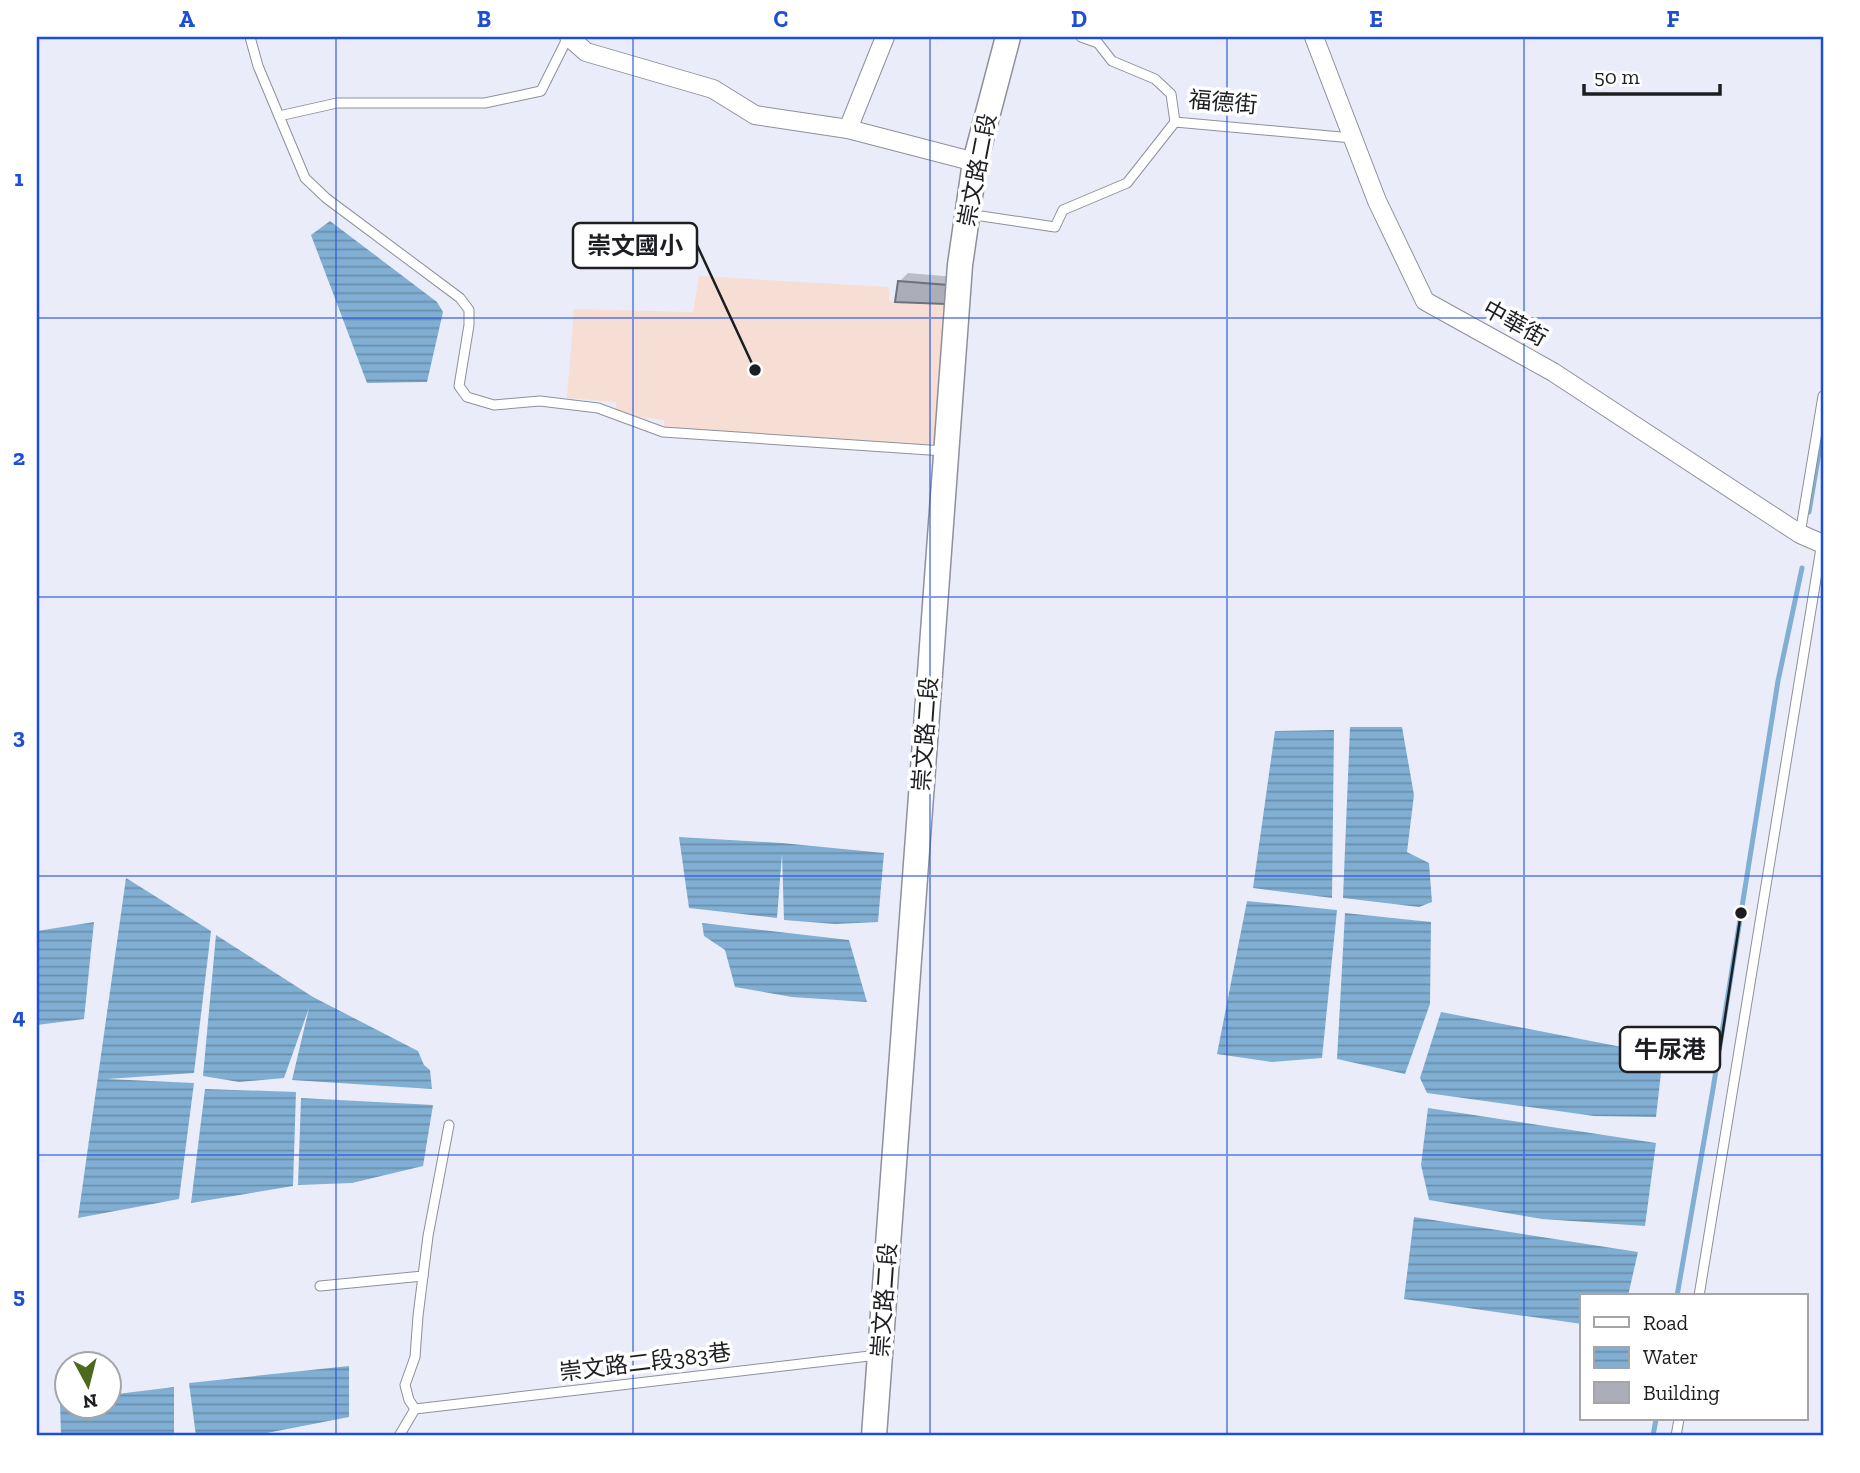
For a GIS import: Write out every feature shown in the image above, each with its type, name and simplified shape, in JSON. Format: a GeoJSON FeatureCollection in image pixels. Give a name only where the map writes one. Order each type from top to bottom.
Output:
{"type":"FeatureCollection","features":[{"type":"Feature","properties":{"kind":"street"},"geometry":{"type":"LineString","coordinates":[[568,37],[586,52],[713,89],[755,115],[848,129],[975,162]]}},
{"type":"Feature","properties":{"kind":"street"},"geometry":{"type":"LineString","coordinates":[[848,129],[885,37]]}},
{"type":"Feature","properties":{"kind":"street","name":"崇文路二段"},"geometry":{"type":"LineString","coordinates":[[874,1436],[960,265],[975,162],[1008,37]]}},
{"type":"Feature","properties":{"kind":"street","name":"中華街"},"geometry":{"type":"LineString","coordinates":[[1314,37],[1377,201],[1424,301],[1553,372],[1800,534],[1823,541]]}},
{"type":"Feature","properties":{"kind":"lane"},"geometry":{"type":"LineString","coordinates":[[250,37],[258,66],[304,178],[326,198],[460,298],[469,310],[459,386],[467,397],[494,405],[540,401],[598,408],[663,432],[946,452]]}},
{"type":"Feature","properties":{"kind":"lane"},"geometry":{"type":"LineString","coordinates":[[279,116],[337,103],[485,103],[541,91],[568,37]]}},
{"type":"Feature","properties":{"kind":"lane"},"geometry":{"type":"LineString","coordinates":[[1081,37],[1098,43],[1112,61],[1155,79],[1171,94],[1175,122]]}},
{"type":"Feature","properties":{"kind":"lane","name":"福德街"},"geometry":{"type":"LineString","coordinates":[[967,214],[1055,227],[1063,210],[1127,183],[1175,122],[1352,138]]}},
{"type":"Feature","properties":{"kind":"lane"},"geometry":{"type":"LineString","coordinates":[[1800,534],[1823,396]]}},
{"type":"Feature","properties":{"kind":"lane"},"geometry":{"type":"LineString","coordinates":[[1699,1294],[1823,541]]}},
{"type":"Feature","properties":{"kind":"lane"},"geometry":{"type":"LineString","coordinates":[[399,1436],[415,1409],[405,1385],[415,1357],[423,1276],[449,1125]]}},
{"type":"Feature","properties":{"kind":"lane"},"geometry":{"type":"LineString","coordinates":[[320,1286],[423,1276]]}},
{"type":"Feature","properties":{"kind":"lane","name":"崇文路二段383巷"},"geometry":{"type":"LineString","coordinates":[[415,1409],[880,1354]]}},
{"type":"Feature","properties":{"kind":"shaded area"},"geometry":{"type":"Polygon","coordinates":[[[699,276],[889,287],[889,301],[945,304],[937,445],[664,429],[664,420],[616,414],[616,402],[567,398],[574,309],[693,312],[699,276]]]}},
{"type":"Feature","properties":{"kind":"water"},"geometry":{"type":"Polygon","coordinates":[[[330,221],[437,302],[443,312],[427,382],[367,383],[311,235],[330,221]]]}},
{"type":"Feature","properties":{"kind":"water"},"geometry":{"type":"Polygon","coordinates":[[[1350,727],[1402,727],[1414,795],[1407,852],[1429,863],[1432,902],[1419,907],[1343,898],[1350,727]]]}},
{"type":"Feature","properties":{"kind":"water"},"geometry":{"type":"Polygon","coordinates":[[[1334,730],[1332,898],[1253,888],[1275,731],[1334,730]]]}},
{"type":"Feature","properties":{"kind":"water"},"geometry":{"type":"Polygon","coordinates":[[[679,837],[884,853],[878,922],[835,924],[784,920],[782,854],[777,918],[689,908],[679,837]]]}},
{"type":"Feature","properties":{"kind":"water"},"geometry":{"type":"Polygon","coordinates":[[[126,878],[211,931],[194,1073],[107,1079],[194,1083],[179,1199],[78,1218],[126,878]]]}},
{"type":"Feature","properties":{"kind":"water"},"geometry":{"type":"Polygon","coordinates":[[[1247,901],[1337,910],[1322,1058],[1272,1062],[1217,1054],[1247,901]]]}},
{"type":"Feature","properties":{"kind":"water"},"geometry":{"type":"Polygon","coordinates":[[[1345,913],[1431,922],[1430,1004],[1405,1074],[1337,1059],[1345,913]]]}},
{"type":"Feature","properties":{"kind":"water"},"geometry":{"type":"Polygon","coordinates":[[[94,922],[84,1019],[37,1025],[37,931],[94,922]]]}},
{"type":"Feature","properties":{"kind":"water"},"geometry":{"type":"Polygon","coordinates":[[[702,923],[849,940],[867,1002],[792,997],[735,987],[725,950],[704,936],[702,923]]]}},
{"type":"Feature","properties":{"kind":"water"},"geometry":{"type":"Polygon","coordinates":[[[216,935],[313,997],[418,1051],[424,1065],[430,1070],[432,1089],[292,1080],[309,1008],[284,1078],[239,1082],[203,1076],[216,935]]]}},
{"type":"Feature","properties":{"kind":"water"},"geometry":{"type":"Polygon","coordinates":[[[1441,1012],[1663,1055],[1656,1117],[1594,1116],[1427,1093],[1420,1078],[1441,1012]]]}},
{"type":"Feature","properties":{"kind":"water"},"geometry":{"type":"Polygon","coordinates":[[[205,1089],[296,1092],[293,1186],[191,1203],[205,1089]]]}},
{"type":"Feature","properties":{"kind":"water"},"geometry":{"type":"Polygon","coordinates":[[[301,1098],[433,1105],[423,1166],[352,1183],[298,1185],[301,1098]]]}},
{"type":"Feature","properties":{"kind":"water"},"geometry":{"type":"Polygon","coordinates":[[[1428,1108],[1656,1143],[1645,1226],[1542,1219],[1429,1200],[1421,1165],[1428,1108]]]}},
{"type":"Feature","properties":{"kind":"water"},"geometry":{"type":"Polygon","coordinates":[[[1414,1217],[1638,1252],[1628,1294],[1580,1294],[1580,1324],[1404,1299],[1414,1217]]]}},
{"type":"Feature","properties":{"kind":"water"},"geometry":{"type":"Polygon","coordinates":[[[349,1366],[349,1417],[252,1436],[196,1436],[189,1383],[349,1366]]]}},
{"type":"Feature","properties":{"kind":"water"},"geometry":{"type":"Polygon","coordinates":[[[174,1387],[174,1436],[61,1436],[61,1420],[122,1420],[122,1393],[174,1387]]]}},
{"type":"Feature","properties":{"kind":"building"},"geometry":{"type":"Polygon","coordinates":[[[898,281],[948,285],[945,304],[895,302],[898,281]]]}},
{"type":"Feature","properties":{"kind":"waterway"},"geometry":{"type":"LineString","coordinates":[[1809,512],[1823,429]]}},
{"type":"Feature","properties":{"kind":"waterway"},"geometry":{"type":"LineString","coordinates":[[1677,1294],[1778,681],[1802,568]]}},
{"type":"Feature","properties":{"kind":"waterway"},"geometry":{"type":"LineString","coordinates":[[1653,1436],[1656,1420]]}},
{"type":"Feature","properties":{"kind":"place","name":"崇文國小"},"geometry":{"type":"Point","coordinates":[755,370]}},
{"type":"Feature","properties":{"kind":"place","name":"牛尿港"},"geometry":{"type":"Point","coordinates":[1741,913]}}]}
